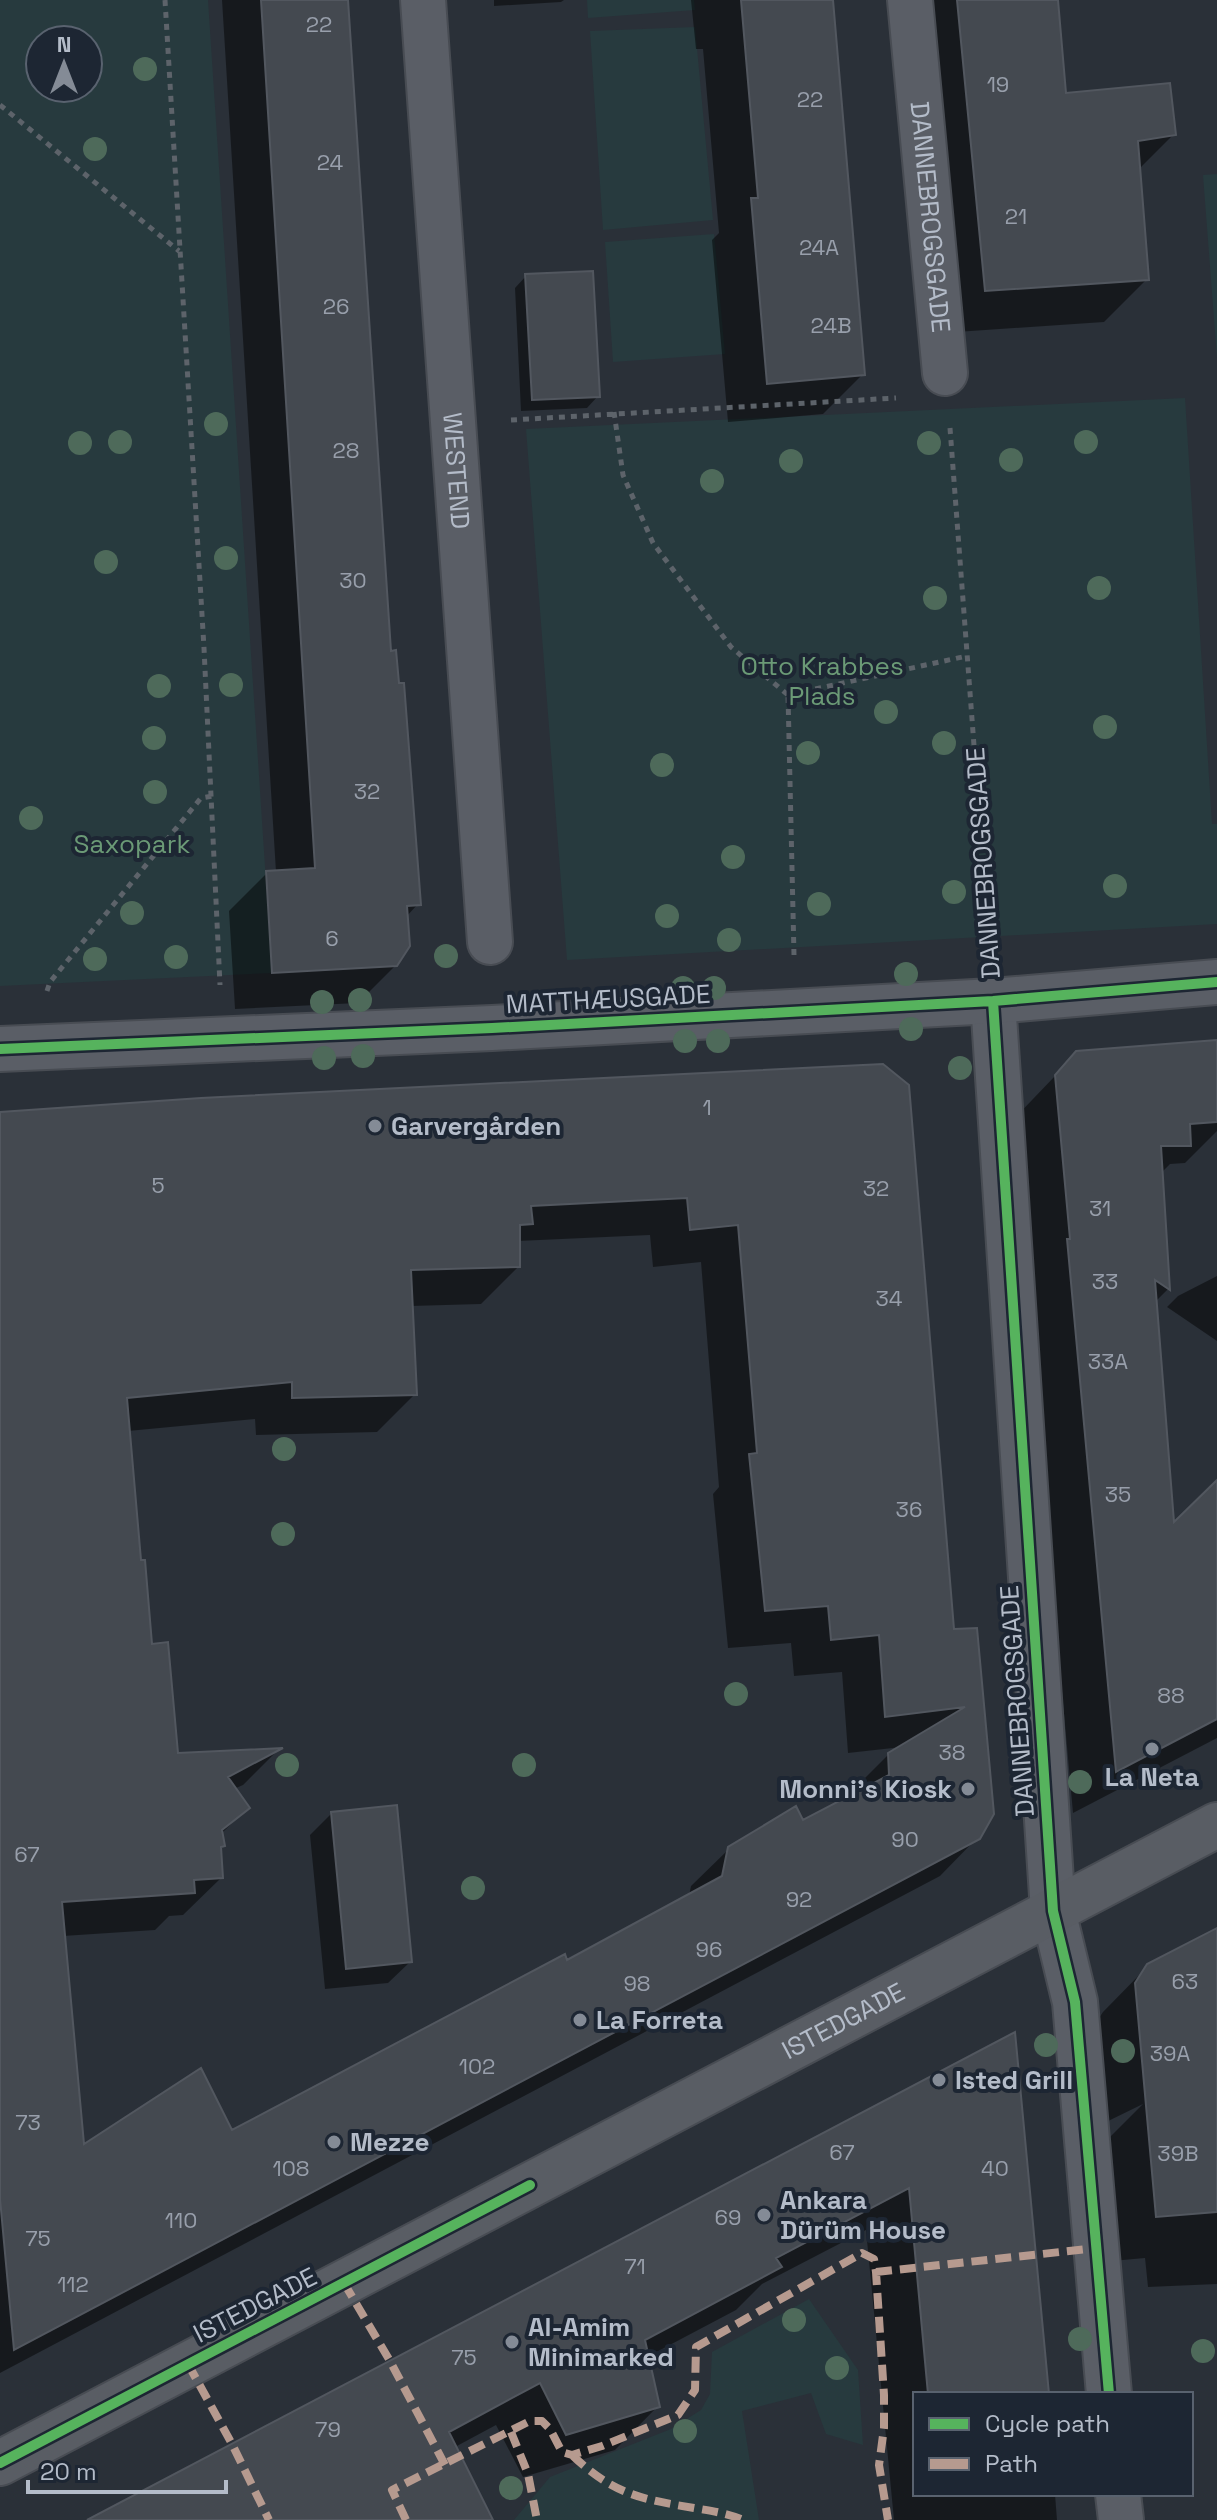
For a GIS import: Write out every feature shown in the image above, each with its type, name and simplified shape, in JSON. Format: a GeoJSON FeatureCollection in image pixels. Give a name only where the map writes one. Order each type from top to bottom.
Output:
{"type":"FeatureCollection","features":[{"type":"Feature","properties":{"kind":"street","name":"WESTEND"},"geometry":{"type":"LineString","coordinates":[[423,0],[490,942]]}},
{"type":"Feature","properties":{"kind":"street","name":"DANNEBROGSGADE"},"geometry":{"type":"LineString","coordinates":[[910,0],[946,384]]}},
{"type":"Feature","properties":{"kind":"street","name":"MATTHÆUSGADE"},"geometry":{"type":"LineString","coordinates":[[15,1048],[492,1028],[993,1001],[1217,982]]}},
{"type":"Feature","properties":{"kind":"street","name":"DANNEBROGSGADE"},"geometry":{"type":"LineString","coordinates":[[993,1001],[1053,1911],[1075,2002],[1109,2392]]}},
{"type":"Feature","properties":{"kind":"street","name":"ISTEDGADE"},"geometry":{"type":"LineString","coordinates":[[0,2463],[1217,1825]]}},
{"type":"Feature","properties":{"kind":"street"},"geometry":{"type":"LineString","coordinates":[[1118,2496],[1121,2520]]}},
{"type":"Feature","properties":{"kind":"path"},"geometry":{"type":"LineString","coordinates":[[165,0],[213,796],[220,975]]}},
{"type":"Feature","properties":{"kind":"path"},"geometry":{"type":"LineString","coordinates":[[0,105],[180,251]]}},
{"type":"Feature","properties":{"kind":"path"},"geometry":{"type":"LineString","coordinates":[[454,425],[946,384]]}},
{"type":"Feature","properties":{"kind":"path"},"geometry":{"type":"LineString","coordinates":[[614,412],[623,475],[653,543],[731,647],[788,695],[796,1011]]}},
{"type":"Feature","properties":{"kind":"path"},"geometry":{"type":"LineString","coordinates":[[788,695],[967,656]]}},
{"type":"Feature","properties":{"kind":"path"},"geometry":{"type":"LineString","coordinates":[[15,1048],[50,982],[201,798],[213,796]]}},
{"type":"Feature","properties":{"kind":"green space","name":"Saxopark"},"geometry":{"type":"Polygon","coordinates":[[[0,0],[208,0],[272,973],[0,986],[0,0]]]}},
{"type":"Feature","properties":{"kind":"green space"},"geometry":{"type":"Polygon","coordinates":[[[587,0],[694,0],[695,10],[588,18],[587,0]]]}},
{"type":"Feature","properties":{"kind":"green space"},"geometry":{"type":"Polygon","coordinates":[[[695,27],[713,220],[603,230],[590,31],[695,27]]]}},
{"type":"Feature","properties":{"kind":"green space"},"geometry":{"type":"Polygon","coordinates":[[[1217,174],[1217,358],[1203,175],[1217,174]]]}},
{"type":"Feature","properties":{"kind":"green space"},"geometry":{"type":"Polygon","coordinates":[[[714,234],[725,354],[613,362],[605,242],[714,234]]]}},
{"type":"Feature","properties":{"kind":"green space","name":"Otto Krabbes Plads"},"geometry":{"type":"Polygon","coordinates":[[[1185,398],[1212,824],[1217,824],[1217,924],[567,960],[526,429],[1185,398]]]}},
{"type":"Feature","properties":{"kind":"green space"},"geometry":{"type":"Polygon","coordinates":[[[809,2299],[858,2370],[863,2445],[826,2434],[811,2393],[742,2411],[759,2520],[514,2520],[550,2477],[671,2429],[701,2410],[710,2394],[712,2352],[809,2299]]]}},
{"type":"Feature","properties":{"kind":"building"},"geometry":{"type":"Polygon","coordinates":[[[261,0],[348,0],[391,651],[396,650],[399,683],[404,683],[421,905],[407,906],[410,946],[397,966],[272,973],[266,871],[315,868],[261,0]]]}},
{"type":"Feature","properties":{"kind":"building"},"geometry":{"type":"Polygon","coordinates":[[[741,0],[833,0],[865,375],[767,384],[751,198],[758,198],[741,0]]]}},
{"type":"Feature","properties":{"kind":"building"},"geometry":{"type":"Polygon","coordinates":[[[957,0],[1058,0],[1066,93],[1170,83],[1176,135],[1138,141],[1149,280],[985,291],[957,0]]]}},
{"type":"Feature","properties":{"kind":"building"},"geometry":{"type":"Polygon","coordinates":[[[593,271],[600,397],[532,400],[525,274],[593,271]]]}},
{"type":"Feature","properties":{"kind":"building"},"geometry":{"type":"Polygon","coordinates":[[[1217,1040],[1217,1122],[1190,1124],[1191,1146],[1161,1146],[1170,1290],[1155,1280],[1174,1522],[1217,1480],[1217,1719],[1116,1772],[1055,1075],[1076,1051],[1217,1040]]]}},
{"type":"Feature","properties":{"kind":"building"},"geometry":{"type":"Polygon","coordinates":[[[883,1064],[909,1085],[954,1629],[977,1628],[994,1814],[980,1839],[14,2350],[0,2199],[0,1112],[201,1098],[883,1064]],[[687,1198],[531,1206],[533,1224],[520,1225],[520,1267],[411,1270],[417,1395],[292,1398],[292,1382],[127,1398],[141,1560],[145,1560],[152,1644],[168,1642],[178,1753],[283,1748],[228,1777],[250,1808],[222,1830],[225,1846],[221,1847],[223,1878],[194,1880],[195,1893],[62,1902],[84,2144],[201,2068],[232,2130],[565,1954],[567,1960],[722,1876],[728,1847],[796,1806],[803,1820],[889,1775],[888,1753],[965,1707],[885,1717],[879,1635],[831,1640],[828,1606],[765,1611],[749,1454],[757,1453],[738,1225],[690,1230],[687,1198]]]}},
{"type":"Feature","properties":{"kind":"building"},"geometry":{"type":"Polygon","coordinates":[[[397,1805],[412,1962],[346,1969],[331,1812],[397,1805]]]}},
{"type":"Feature","properties":{"kind":"building"},"geometry":{"type":"Polygon","coordinates":[[[1217,1928],[1217,2212],[1156,2217],[1135,1983],[1147,1964],[1217,1928]]]}},
{"type":"Feature","properties":{"kind":"building"},"geometry":{"type":"Polygon","coordinates":[[[1015,2032],[1049,2392],[928,2392],[909,2188],[776,2258],[782,2267],[645,2340],[660,2407],[566,2435],[540,2383],[449,2432],[493,2520],[87,2520],[1015,2032]]]}},
{"type":"Feature","properties":{"kind":"marked path"},"geometry":{"type":"LineString","coordinates":[[876,2272],[1097,2248]]}},
{"type":"Feature","properties":{"kind":"marked path"},"geometry":{"type":"LineString","coordinates":[[406,2520],[392,2490],[530,2421],[542,2421],[562,2452],[572,2455],[678,2415],[695,2390],[696,2347],[862,2253],[874,2259],[876,2272],[884,2395],[879,2465],[888,2520]]}},
{"type":"Feature","properties":{"kind":"marked path"},"geometry":{"type":"LineString","coordinates":[[344,2283],[445,2465]]}},
{"type":"Feature","properties":{"kind":"marked path"},"geometry":{"type":"LineString","coordinates":[[188,2364],[269,2520]]}},
{"type":"Feature","properties":{"kind":"marked path"},"geometry":{"type":"LineString","coordinates":[[511,2432],[528,2474],[537,2520]]}},
{"type":"Feature","properties":{"kind":"marked path"},"geometry":{"type":"LineString","coordinates":[[572,2455],[614,2487],[628,2493],[743,2520]]}},
{"type":"Feature","properties":{"kind":"cycle path"},"geometry":{"type":"LineString","coordinates":[[0,1049],[492,1028],[993,1001],[1217,982]]}},
{"type":"Feature","properties":{"kind":"cycle path"},"geometry":{"type":"LineString","coordinates":[[993,1001],[1053,1911],[1075,2002],[1109,2392]]}},
{"type":"Feature","properties":{"kind":"cycle path"},"geometry":{"type":"LineString","coordinates":[[0,2463],[530,2185]]}},
{"type":"Feature","properties":{"kind":"place","name":"Garvergården"},"geometry":{"type":"Point","coordinates":[375,1126]}},
{"type":"Feature","properties":{"kind":"place","name":"La Neta"},"geometry":{"type":"Point","coordinates":[1152,1749]}},
{"type":"Feature","properties":{"kind":"place","name":"Monni's Kiosk"},"geometry":{"type":"Point","coordinates":[968,1789]}},
{"type":"Feature","properties":{"kind":"place","name":"La Forreta"},"geometry":{"type":"Point","coordinates":[580,2020]}},
{"type":"Feature","properties":{"kind":"place","name":"Isted Grill"},"geometry":{"type":"Point","coordinates":[939,2080]}},
{"type":"Feature","properties":{"kind":"place","name":"Mezze"},"geometry":{"type":"Point","coordinates":[334,2142]}},
{"type":"Feature","properties":{"kind":"place","name":"Ankara Dürüm House"},"geometry":{"type":"Point","coordinates":[764,2215]}},
{"type":"Feature","properties":{"kind":"place","name":"Al-Amim Minimarked"},"geometry":{"type":"Point","coordinates":[512,2342]}}]}
